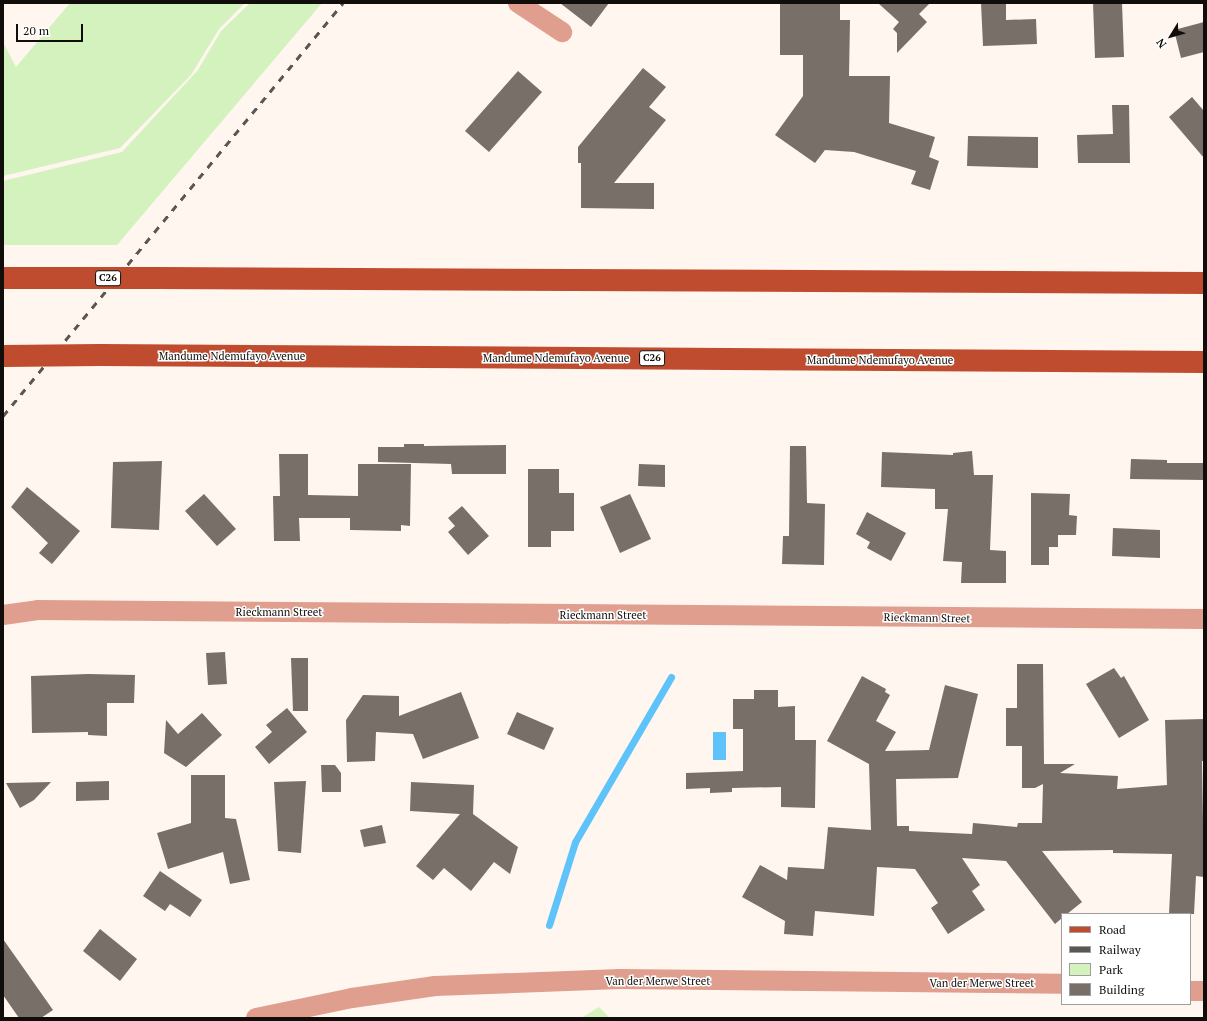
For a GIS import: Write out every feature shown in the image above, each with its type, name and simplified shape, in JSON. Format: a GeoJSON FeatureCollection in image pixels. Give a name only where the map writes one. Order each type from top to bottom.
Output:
{"type":"FeatureCollection","features":[{"type":"Feature","properties":{"kind":"main road","name":"C26"},"geometry":{"type":"LineString","coordinates":[[3,278],[1204,283]]}},
{"type":"Feature","properties":{"kind":"main road","name":"Mandume Ndemufayo Avenue"},"geometry":{"type":"LineString","coordinates":[[3,356],[100,355],[1204,362]]}},
{"type":"Feature","properties":{"kind":"street"},"geometry":{"type":"LineString","coordinates":[[518,3],[562,32]]}},
{"type":"Feature","properties":{"kind":"street","name":"Rieckmann Street"},"geometry":{"type":"LineString","coordinates":[[3,615],[38,610],[1204,619]]}},
{"type":"Feature","properties":{"kind":"street","name":"Van der Merwe Street"},"geometry":{"type":"LineString","coordinates":[[256,1018],[352,998],[435,986],[620,979],[1061,984]]}},
{"type":"Feature","properties":{"kind":"street"},"geometry":{"type":"LineString","coordinates":[[1191,991],[1204,991]]}},
{"type":"Feature","properties":{"kind":"green space"},"geometry":{"type":"Polygon","coordinates":[[[70,3],[245,3],[219,29],[191,75],[120,148],[3,176],[3,42],[16,67],[70,3]]]}},
{"type":"Feature","properties":{"kind":"green space"},"geometry":{"type":"Polygon","coordinates":[[[250,3],[322,3],[117,245],[3,245],[3,181],[122,152],[198,70],[221,31],[250,3]]]}},
{"type":"Feature","properties":{"kind":"green space"},"geometry":{"type":"Polygon","coordinates":[[[599,1007],[610,1018],[581,1018],[599,1007]]]}},
{"type":"Feature","properties":{"kind":"water"},"geometry":{"type":"Polygon","coordinates":[[[713,732],[726,732],[726,760],[713,760],[713,732]]]}},
{"type":"Feature","properties":{"kind":"building"},"geometry":{"type":"Polygon","coordinates":[[[560,3],[609,3],[591,27],[560,3]]]}},
{"type":"Feature","properties":{"kind":"building"},"geometry":{"type":"Polygon","coordinates":[[[780,3],[840,3],[840,20],[850,20],[849,76],[890,76],[889,123],[935,137],[929,157],[939,161],[930,190],[911,184],[916,171],[854,152],[825,150],[815,163],[775,135],[803,96],[803,55],[780,55],[780,3]]]}},
{"type":"Feature","properties":{"kind":"building"},"geometry":{"type":"Polygon","coordinates":[[[878,3],[930,3],[919,14],[927,22],[897,53],[897,33],[893,29],[899,22],[878,3]]]}},
{"type":"Feature","properties":{"kind":"building"},"geometry":{"type":"Polygon","coordinates":[[[981,3],[1006,3],[1006,20],[1036,19],[1037,44],[983,46],[981,3]]]}},
{"type":"Feature","properties":{"kind":"building"},"geometry":{"type":"Polygon","coordinates":[[[1093,3],[1122,3],[1124,57],[1095,58],[1093,3]]]}},
{"type":"Feature","properties":{"kind":"building"},"geometry":{"type":"Polygon","coordinates":[[[1204,22],[1204,52],[1181,58],[1174,30],[1204,22]]]}},
{"type":"Feature","properties":{"kind":"building"},"geometry":{"type":"Polygon","coordinates":[[[643,68],[666,87],[649,107],[666,120],[614,183],[654,183],[654,209],[581,208],[581,163],[578,163],[578,147],[643,68]]]}},
{"type":"Feature","properties":{"kind":"building"},"geometry":{"type":"Polygon","coordinates":[[[518,71],[542,92],[489,152],[465,131],[518,71]]]}},
{"type":"Feature","properties":{"kind":"building"},"geometry":{"type":"Polygon","coordinates":[[[1192,97],[1204,111],[1204,158],[1169,117],[1192,97]]]}},
{"type":"Feature","properties":{"kind":"building"},"geometry":{"type":"Polygon","coordinates":[[[1112,105],[1129,105],[1130,163],[1078,163],[1077,135],[1113,134],[1112,105]]]}},
{"type":"Feature","properties":{"kind":"building"},"geometry":{"type":"Polygon","coordinates":[[[968,136],[1038,137],[1038,168],[967,166],[968,136]]]}},
{"type":"Feature","properties":{"kind":"building"},"geometry":{"type":"Polygon","coordinates":[[[404,444],[424,444],[424,446],[506,445],[506,474],[452,474],[451,464],[378,462],[378,447],[404,447],[404,444]]]}},
{"type":"Feature","properties":{"kind":"building"},"geometry":{"type":"Polygon","coordinates":[[[790,446],[806,446],[807,503],[825,504],[824,565],[782,564],[783,536],[789,536],[790,446]]]}},
{"type":"Feature","properties":{"kind":"building"},"geometry":{"type":"Polygon","coordinates":[[[972,451],[974,475],[993,475],[990,550],[1006,551],[1006,583],[961,583],[962,562],[943,561],[948,509],[935,509],[935,489],[881,487],[882,452],[953,455],[953,453],[972,451]]]}},
{"type":"Feature","properties":{"kind":"building"},"geometry":{"type":"Polygon","coordinates":[[[279,454],[308,454],[308,495],[358,496],[358,464],[411,464],[410,526],[401,525],[401,531],[350,530],[350,518],[299,518],[300,541],[274,541],[273,496],[280,496],[279,454]]]}},
{"type":"Feature","properties":{"kind":"building"},"geometry":{"type":"Polygon","coordinates":[[[1131,459],[1167,460],[1167,463],[1204,463],[1204,480],[1130,479],[1131,459]]]}},
{"type":"Feature","properties":{"kind":"building"},"geometry":{"type":"Polygon","coordinates":[[[162,461],[159,530],[111,528],[113,462],[162,461]]]}},
{"type":"Feature","properties":{"kind":"building"},"geometry":{"type":"Polygon","coordinates":[[[639,464],[665,465],[665,487],[638,486],[639,464]]]}},
{"type":"Feature","properties":{"kind":"building"},"geometry":{"type":"Polygon","coordinates":[[[528,469],[559,469],[559,493],[574,493],[574,531],[551,531],[551,547],[528,547],[528,469]]]}},
{"type":"Feature","properties":{"kind":"building"},"geometry":{"type":"Polygon","coordinates":[[[27,487],[80,531],[52,564],[39,553],[48,543],[11,507],[27,487]]]}},
{"type":"Feature","properties":{"kind":"building"},"geometry":{"type":"Polygon","coordinates":[[[1031,493],[1070,494],[1069,515],[1077,516],[1076,535],[1058,535],[1058,547],[1049,547],[1049,565],[1031,565],[1031,493]]]}},
{"type":"Feature","properties":{"kind":"building"},"geometry":{"type":"Polygon","coordinates":[[[204,494],[236,529],[217,546],[185,511],[204,494]]]}},
{"type":"Feature","properties":{"kind":"building"},"geometry":{"type":"Polygon","coordinates":[[[630,494],[651,539],[620,553],[600,507],[630,494]]]}},
{"type":"Feature","properties":{"kind":"building"},"geometry":{"type":"Polygon","coordinates":[[[462,506],[489,536],[468,555],[448,532],[455,526],[448,518],[462,506]]]}},
{"type":"Feature","properties":{"kind":"building"},"geometry":{"type":"Polygon","coordinates":[[[867,512],[906,533],[891,561],[867,548],[870,542],[856,534],[867,512]]]}},
{"type":"Feature","properties":{"kind":"building"},"geometry":{"type":"Polygon","coordinates":[[[1113,528],[1160,530],[1160,558],[1112,556],[1113,528]]]}},
{"type":"Feature","properties":{"kind":"building"},"geometry":{"type":"Polygon","coordinates":[[[225,652],[227,684],[208,685],[206,653],[225,652]]]}},
{"type":"Feature","properties":{"kind":"building"},"geometry":{"type":"Polygon","coordinates":[[[291,658],[308,658],[308,711],[293,711],[291,658]]]}},
{"type":"Feature","properties":{"kind":"building"},"geometry":{"type":"Polygon","coordinates":[[[1017,664],[1043,664],[1044,764],[1075,764],[1060,773],[1118,776],[1117,789],[1167,785],[1165,720],[1204,719],[1204,761],[1202,761],[1204,877],[1196,876],[1194,914],[1169,913],[1172,854],[1113,853],[1113,850],[1042,851],[1082,902],[1068,913],[1061,913],[1061,919],[1055,924],[1006,861],[962,858],[980,885],[972,891],[985,910],[948,934],[931,908],[938,903],[915,869],[877,867],[874,916],[815,911],[813,936],[784,934],[785,921],[742,897],[760,865],[787,880],[788,867],[824,869],[828,827],[871,830],[869,764],[827,741],[862,676],[886,689],[885,692],[890,695],[876,721],[896,732],[885,751],[929,750],[945,685],[978,694],[958,778],[896,779],[897,826],[909,826],[909,831],[972,834],[973,823],[1017,827],[1018,823],[1042,823],[1043,784],[1035,788],[1022,788],[1022,746],[1006,746],[1006,708],[1017,708],[1017,664]]]}},
{"type":"Feature","properties":{"kind":"building"},"geometry":{"type":"Polygon","coordinates":[[[1114,668],[1121,678],[1124,676],[1149,720],[1119,738],[1086,684],[1114,668]]]}},
{"type":"Feature","properties":{"kind":"building"},"geometry":{"type":"Polygon","coordinates":[[[88,674],[135,675],[134,703],[107,703],[107,736],[88,735],[88,732],[32,733],[31,676],[88,674]]]}},
{"type":"Feature","properties":{"kind":"building"},"geometry":{"type":"Polygon","coordinates":[[[754,690],[778,690],[778,707],[795,706],[795,740],[816,740],[815,808],[781,807],[781,787],[732,788],[732,792],[710,793],[710,788],[686,789],[686,773],[743,771],[743,729],[733,729],[733,699],[754,699],[754,690]]]}},
{"type":"Feature","properties":{"kind":"building"},"geometry":{"type":"Polygon","coordinates":[[[461,692],[479,738],[423,759],[413,734],[376,732],[375,761],[347,762],[346,720],[363,695],[399,696],[399,716],[461,692]]]}},
{"type":"Feature","properties":{"kind":"building"},"geometry":{"type":"Polygon","coordinates":[[[287,708],[307,732],[269,764],[255,747],[272,732],[266,725],[287,708]]]}},
{"type":"Feature","properties":{"kind":"building"},"geometry":{"type":"Polygon","coordinates":[[[517,712],[554,728],[544,750],[507,734],[517,712]]]}},
{"type":"Feature","properties":{"kind":"building"},"geometry":{"type":"Polygon","coordinates":[[[202,713],[222,735],[186,767],[164,753],[166,720],[178,734],[202,713]]]}},
{"type":"Feature","properties":{"kind":"building"},"geometry":{"type":"Polygon","coordinates":[[[321,765],[335,765],[341,773],[341,792],[322,792],[321,765]]]}},
{"type":"Feature","properties":{"kind":"building"},"geometry":{"type":"Polygon","coordinates":[[[191,775],[225,775],[225,818],[236,819],[250,880],[230,884],[223,852],[168,869],[157,833],[191,823],[191,775]]]}},
{"type":"Feature","properties":{"kind":"building"},"geometry":{"type":"Polygon","coordinates":[[[109,781],[109,800],[76,801],[76,782],[109,781]]]}},
{"type":"Feature","properties":{"kind":"building"},"geometry":{"type":"Polygon","coordinates":[[[306,781],[301,853],[278,851],[274,782],[306,781]]]}},
{"type":"Feature","properties":{"kind":"building"},"geometry":{"type":"Polygon","coordinates":[[[51,782],[34,800],[20,808],[6,783],[51,782]]]}},
{"type":"Feature","properties":{"kind":"building"},"geometry":{"type":"Polygon","coordinates":[[[411,782],[474,785],[473,814],[518,847],[510,874],[494,862],[471,891],[444,868],[433,880],[416,866],[460,814],[410,811],[411,782]]]}},
{"type":"Feature","properties":{"kind":"building"},"geometry":{"type":"Polygon","coordinates":[[[382,825],[386,843],[364,847],[360,830],[382,825]]]}},
{"type":"Feature","properties":{"kind":"building"},"geometry":{"type":"Polygon","coordinates":[[[160,871],[202,900],[190,917],[170,904],[165,911],[143,896],[160,871]]]}},
{"type":"Feature","properties":{"kind":"building"},"geometry":{"type":"Polygon","coordinates":[[[100,929],[137,959],[120,981],[83,951],[100,929]]]}},
{"type":"Feature","properties":{"kind":"building"},"geometry":{"type":"Polygon","coordinates":[[[3,939],[53,1010],[41,1018],[19,1018],[3,995],[3,939]]]}},
{"type":"Feature","properties":{"kind":"waterway"},"geometry":{"type":"LineString","coordinates":[[549,925],[575,842],[671,677]]}},
{"type":"Feature","properties":{"kind":"railway"},"geometry":{"type":"LineString","coordinates":[[3,416],[343,3]]}}]}
